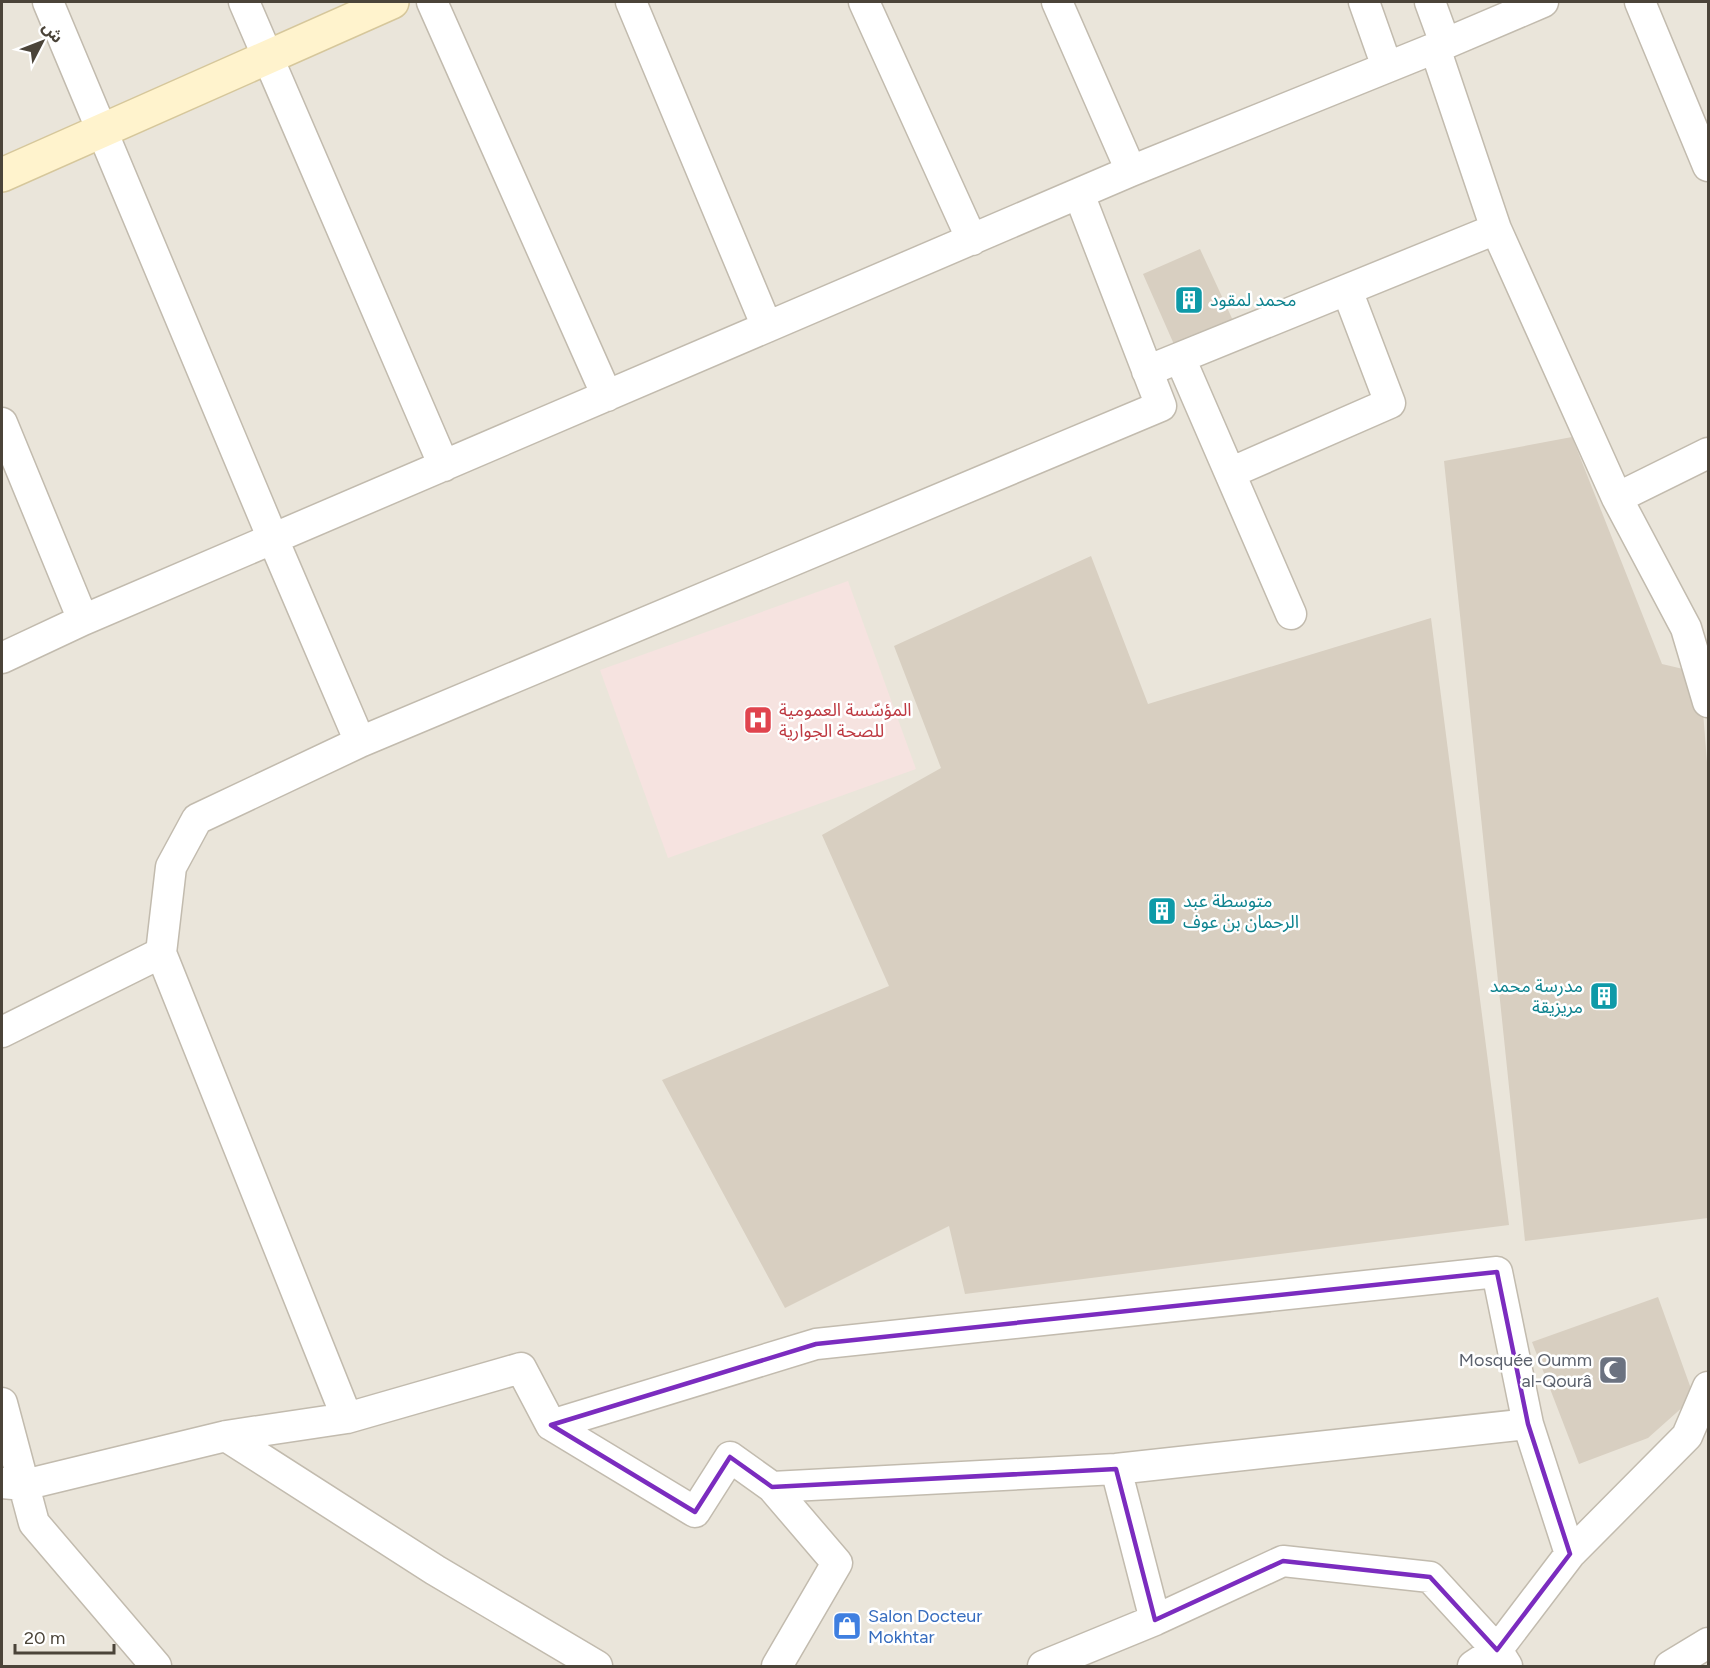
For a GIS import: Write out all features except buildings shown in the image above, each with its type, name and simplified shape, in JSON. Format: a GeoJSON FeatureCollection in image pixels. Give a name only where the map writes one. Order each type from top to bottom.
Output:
{"type":"FeatureCollection","features":[{"type":"Feature","properties":{"kind":"street"},"geometry":{"type":"LineString","coordinates":[[48,2],[360,742]]}},
{"type":"Feature","properties":{"kind":"street"},"geometry":{"type":"LineString","coordinates":[[244,2],[444,466]]}},
{"type":"Feature","properties":{"kind":"street"},"geometry":{"type":"LineString","coordinates":[[2,175],[392,2]]}},
{"type":"Feature","properties":{"kind":"street"},"geometry":{"type":"LineString","coordinates":[[432,2],[607,396]]}},
{"type":"Feature","properties":{"kind":"street"},"geometry":{"type":"LineString","coordinates":[[631,2],[767,327]]}},
{"type":"Feature","properties":{"kind":"street"},"geometry":{"type":"LineString","coordinates":[[864,2],[972,240]]}},
{"type":"Feature","properties":{"kind":"street"},"geometry":{"type":"LineString","coordinates":[[1057,2],[1131,171]]}},
{"type":"Feature","properties":{"kind":"street"},"geometry":{"type":"LineString","coordinates":[[1364,2],[1387,67]]}},
{"type":"Feature","properties":{"kind":"street"},"geometry":{"type":"LineString","coordinates":[[1430,2],[1440,46],[1496,229],[1617,498],[1686,628],[1708,702]]}},
{"type":"Feature","properties":{"kind":"street"},"geometry":{"type":"LineString","coordinates":[[2,658],[83,620],[1131,171],[1543,2]]}},
{"type":"Feature","properties":{"kind":"street"},"geometry":{"type":"LineString","coordinates":[[1640,2],[1708,166]]}},
{"type":"Feature","properties":{"kind":"street"},"geometry":{"type":"LineString","coordinates":[[1078,194],[1161,406]]}},
{"type":"Feature","properties":{"kind":"street"},"geometry":{"type":"LineString","coordinates":[[1147,371],[1496,229]]}},
{"type":"Feature","properties":{"kind":"street"},"geometry":{"type":"LineString","coordinates":[[1230,473],[1390,403],[1347,290]]}},
{"type":"Feature","properties":{"kind":"street"},"geometry":{"type":"LineString","coordinates":[[1180,358],[1291,614]]}},
{"type":"Feature","properties":{"kind":"street"},"geometry":{"type":"LineString","coordinates":[[347,1418],[161,953],[171,867],[197,819],[360,742],[1195,393]]}},
{"type":"Feature","properties":{"kind":"street"},"geometry":{"type":"LineString","coordinates":[[2,423],[83,620]]}},
{"type":"Feature","properties":{"kind":"street"},"geometry":{"type":"LineString","coordinates":[[1617,498],[1708,453]]}},
{"type":"Feature","properties":{"kind":"street"},"geometry":{"type":"LineString","coordinates":[[2,1032],[161,953]]}},
{"type":"Feature","properties":{"kind":"street"},"geometry":{"type":"LineString","coordinates":[[551,1425],[816,1344],[1497,1272],[1528,1424],[1570,1554]]}},
{"type":"Feature","properties":{"kind":"street"},"geometry":{"type":"LineString","coordinates":[[13,1484],[226,1436],[347,1418],[521,1368],[551,1425],[695,1512],[730,1457],[772,1487],[837,1563],[778,1666]]}},
{"type":"Feature","properties":{"kind":"street"},"geometry":{"type":"LineString","coordinates":[[1043,1666],[1155,1620],[1283,1562],[1430,1577],[1492,1661],[1570,1554],[1687,1436],[1708,1387]]}},
{"type":"Feature","properties":{"kind":"street"},"geometry":{"type":"LineString","coordinates":[[2,1403],[13,1484],[34,1523],[156,1666]]}},
{"type":"Feature","properties":{"kind":"street"},"geometry":{"type":"LineString","coordinates":[[772,1487],[1116,1468],[1528,1424]]}},
{"type":"Feature","properties":{"kind":"street"},"geometry":{"type":"LineString","coordinates":[[226,1436],[435,1570],[597,1666]]}},
{"type":"Feature","properties":{"kind":"street"},"geometry":{"type":"LineString","coordinates":[[1116,1468],[1155,1620]]}},
{"type":"Feature","properties":{"kind":"street"},"geometry":{"type":"LineString","coordinates":[[1670,1666],[1708,1643]]}},
{"type":"Feature","properties":{"kind":"highlighted area"},"geometry":{"type":"Polygon","coordinates":[[[1497,1272],[1528,1424],[1570,1554],[1497,1650],[1430,1577],[1283,1561],[1155,1620],[1116,1469],[772,1487],[730,1457],[695,1512],[551,1425],[816,1344],[1497,1272]]]}},
{"type":"Feature","properties":{"kind":"shaded area"},"geometry":{"type":"Polygon","coordinates":[[[2,2],[1708,2],[1708,1666],[2,1666],[2,2]]]}},
{"type":"Feature","properties":{"kind":"shaded area","name":"المؤسّسة العمومية للصحة الجوارية"},"geometry":{"type":"Polygon","coordinates":[[[848,581],[916,769],[668,858],[600,670],[848,581]]]}},
{"type":"Feature","properties":{"kind":"place","name":"محمد لمقود"},"geometry":{"type":"Point","coordinates":[1189,300]}},
{"type":"Feature","properties":{"kind":"place","name":"المؤسّسة العمومية للصحة الجوارية"},"geometry":{"type":"Point","coordinates":[758,720]}},
{"type":"Feature","properties":{"kind":"place","name":"متوسطة عبد الرحمان بن عوف"},"geometry":{"type":"Point","coordinates":[1162,911]}},
{"type":"Feature","properties":{"kind":"place","name":"مدرسة محمد مريزيقة"},"geometry":{"type":"Point","coordinates":[1604,996]}},
{"type":"Feature","properties":{"kind":"place","name":"Mosquée Oumm al-Qourâ"},"geometry":{"type":"Point","coordinates":[1613,1370]}},
{"type":"Feature","properties":{"kind":"place","name":"Salon Docteur Mokhtar"},"geometry":{"type":"Point","coordinates":[847,1626]}}]}
